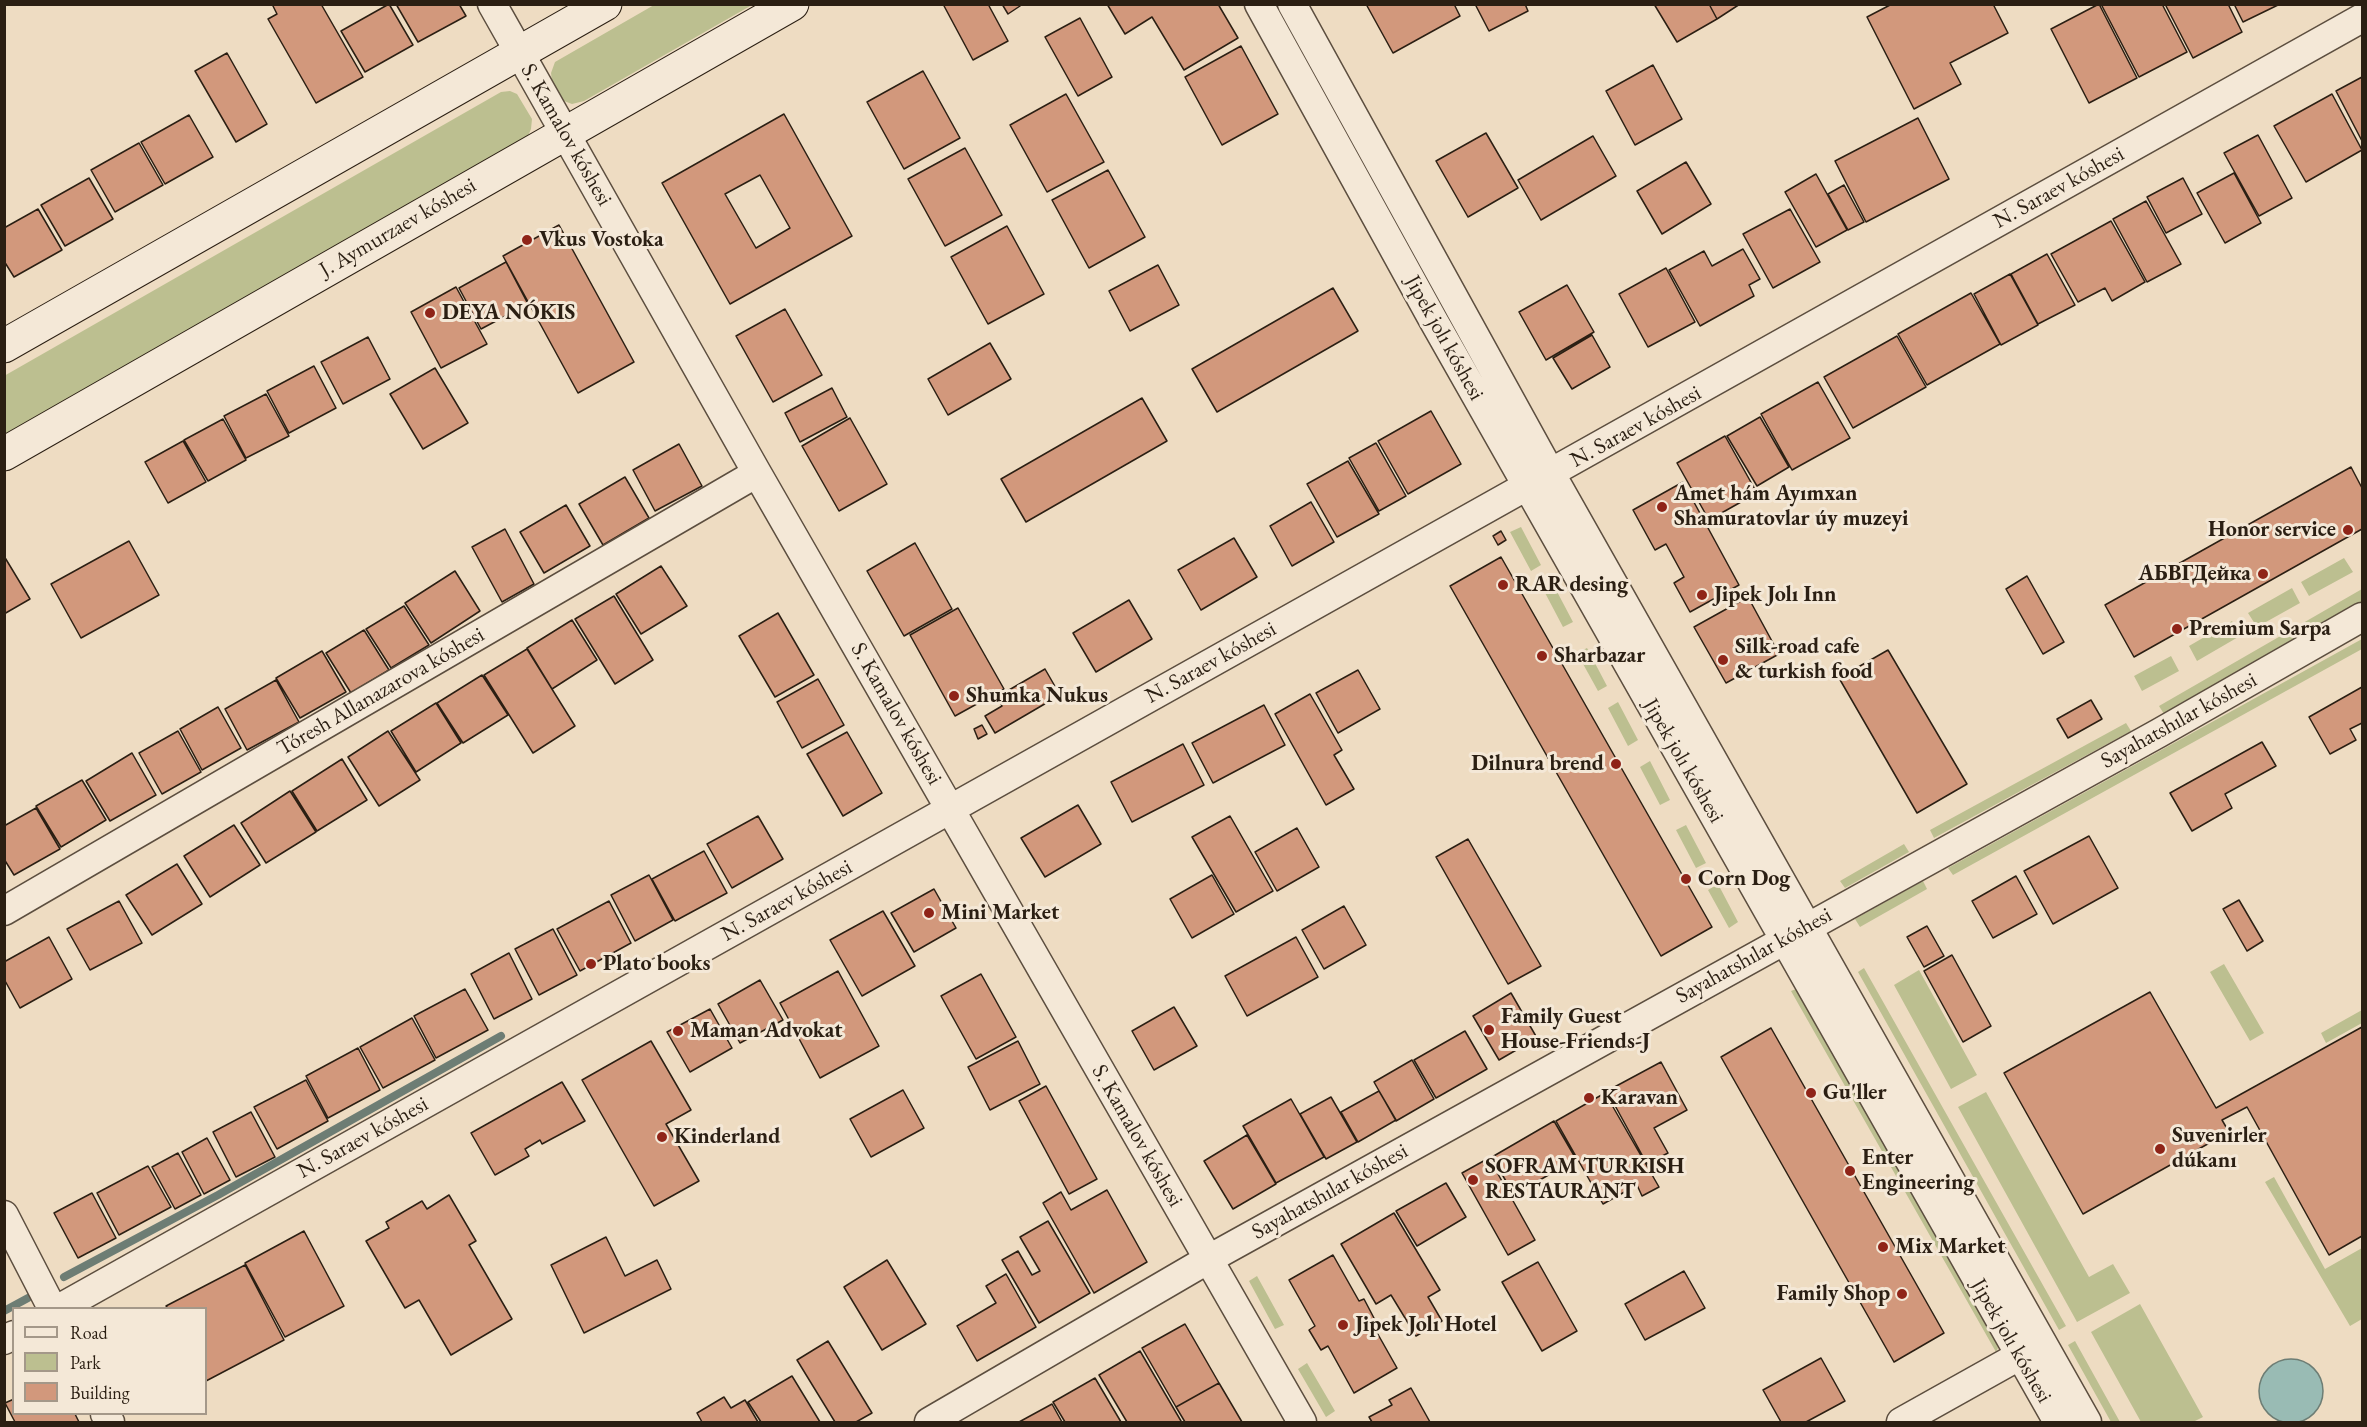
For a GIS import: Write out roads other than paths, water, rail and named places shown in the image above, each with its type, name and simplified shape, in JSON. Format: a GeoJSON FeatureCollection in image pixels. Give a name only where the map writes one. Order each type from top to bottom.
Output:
{"type":"FeatureCollection","features":[{"type":"Feature","properties":{"kind":"street","name":"S. Kamalov kóshesi"},"geometry":{"type":"LineString","coordinates":[[492,4],[757,473],[1302,1422]]}},
{"type":"Feature","properties":{"kind":"street"},"geometry":{"type":"LineString","coordinates":[[4,346],[605,4]]}},
{"type":"Feature","properties":{"kind":"street","name":"J. Aymurzaev kóshesi"},"geometry":{"type":"LineString","coordinates":[[4,454],[792,4]]}},
{"type":"Feature","properties":{"kind":"street","name":"Jipek jolı kóshesi"},"geometry":{"type":"LineString","coordinates":[[1258,4],[1540,481],[1796,934],[2087,1422]]}},
{"type":"Feature","properties":{"kind":"street","name":"Jipek jolı kóshesi"},"geometry":{"type":"LineString","coordinates":[[1292,4],[1540,481]]}},
{"type":"Feature","properties":{"kind":"street","name":"N. Saraev kóshesi"},"geometry":{"type":"LineString","coordinates":[[62,1307],[1540,481],[2362,18]]}},
{"type":"Feature","properties":{"kind":"street","name":"Tóresh Allanazarova kóshesi"},"geometry":{"type":"LineString","coordinates":[[4,911],[757,473]]}},
{"type":"Feature","properties":{"kind":"street","name":"Sayahatshılar kóshesi"},"geometry":{"type":"LineString","coordinates":[[929,1422],[1207,1260],[2158,733],[2362,617]]}},
{"type":"Feature","properties":{"kind":"street","name":"Jipek jolı kóshesi"},"geometry":{"type":"LineString","coordinates":[[1796,934],[2019,1356],[2058,1422]]}},
{"type":"Feature","properties":{"kind":"street"},"geometry":{"type":"LineString","coordinates":[[4,1215],[51,1307]]}},
{"type":"Feature","properties":{"kind":"street"},"geometry":{"type":"LineString","coordinates":[[1901,1422],[2019,1356]]}},
{"type":"Feature","properties":{"kind":"water"},"geometry":{"type":"Polygon","coordinates":[[[2291,1359],[2309,1365],[2317,1373],[2323,1391],[2317,1409],[2309,1417],[2291,1423],[2273,1417],[2265,1409],[2259,1391],[2265,1373],[2273,1365],[2291,1359]]]}},
{"type":"Feature","properties":{"kind":"waterway"},"geometry":{"type":"LineString","coordinates":[[64,1277],[218,1195],[501,1036]]}},
{"type":"Feature","properties":{"kind":"waterway"},"geometry":{"type":"LineString","coordinates":[[4,1311],[28,1298]]}},
{"type":"Feature","properties":{"kind":"place","name":"Vkus Vostoka"},"geometry":{"type":"Point","coordinates":[527,240]}},
{"type":"Feature","properties":{"kind":"place","name":"DEYA NÓKIS"},"geometry":{"type":"Point","coordinates":[430,313]}},
{"type":"Feature","properties":{"kind":"place","name":"Amet hám Ayımxan Shamuratovlar úy muzeyi"},"geometry":{"type":"Point","coordinates":[1662,507]}},
{"type":"Feature","properties":{"kind":"place","name":"Honor service"},"geometry":{"type":"Point","coordinates":[2348,530]}},
{"type":"Feature","properties":{"kind":"place","name":"АБВГДейка"},"geometry":{"type":"Point","coordinates":[2263,574]}},
{"type":"Feature","properties":{"kind":"place","name":"RAR desing"},"geometry":{"type":"Point","coordinates":[1503,585]}},
{"type":"Feature","properties":{"kind":"place","name":"Jipek Jolı Inn"},"geometry":{"type":"Point","coordinates":[1702,595]}},
{"type":"Feature","properties":{"kind":"place","name":"Premium Sarpa"},"geometry":{"type":"Point","coordinates":[2177,629]}},
{"type":"Feature","properties":{"kind":"place","name":"Sharbazar"},"geometry":{"type":"Point","coordinates":[1542,656]}},
{"type":"Feature","properties":{"kind":"place","name":"Silk-road cafe & turkish food"},"geometry":{"type":"Point","coordinates":[1723,660]}},
{"type":"Feature","properties":{"kind":"place","name":"Shumka Nukus"},"geometry":{"type":"Point","coordinates":[954,696]}},
{"type":"Feature","properties":{"kind":"place","name":"Dilnura brend"},"geometry":{"type":"Point","coordinates":[1616,764]}},
{"type":"Feature","properties":{"kind":"place","name":"Corn Dog"},"geometry":{"type":"Point","coordinates":[1686,879]}},
{"type":"Feature","properties":{"kind":"place","name":"Mini Market"},"geometry":{"type":"Point","coordinates":[929,913]}},
{"type":"Feature","properties":{"kind":"place","name":"Plato books"},"geometry":{"type":"Point","coordinates":[591,964]}},
{"type":"Feature","properties":{"kind":"place","name":"Family Guest House-Friends-J"},"geometry":{"type":"Point","coordinates":[1489,1030]}},
{"type":"Feature","properties":{"kind":"place","name":"Maman Advokat"},"geometry":{"type":"Point","coordinates":[678,1031]}},
{"type":"Feature","properties":{"kind":"place","name":"Gu'ller"},"geometry":{"type":"Point","coordinates":[1811,1093]}},
{"type":"Feature","properties":{"kind":"place","name":"Karavan"},"geometry":{"type":"Point","coordinates":[1589,1098]}},
{"type":"Feature","properties":{"kind":"place","name":"Kinderland"},"geometry":{"type":"Point","coordinates":[662,1137]}},
{"type":"Feature","properties":{"kind":"place","name":"Suvenirler dúkanı"},"geometry":{"type":"Point","coordinates":[2160,1149]}},
{"type":"Feature","properties":{"kind":"place","name":"Enter Engineering"},"geometry":{"type":"Point","coordinates":[1850,1171]}},
{"type":"Feature","properties":{"kind":"place","name":"SOFRAM TURKISH RESTAURANT"},"geometry":{"type":"Point","coordinates":[1473,1180]}},
{"type":"Feature","properties":{"kind":"place","name":"Mix Market"},"geometry":{"type":"Point","coordinates":[1883,1247]}},
{"type":"Feature","properties":{"kind":"place","name":"Family Shop"},"geometry":{"type":"Point","coordinates":[1902,1294]}},
{"type":"Feature","properties":{"kind":"place","name":"Jipek Jolı Hotel"},"geometry":{"type":"Point","coordinates":[1343,1325]}}]}
